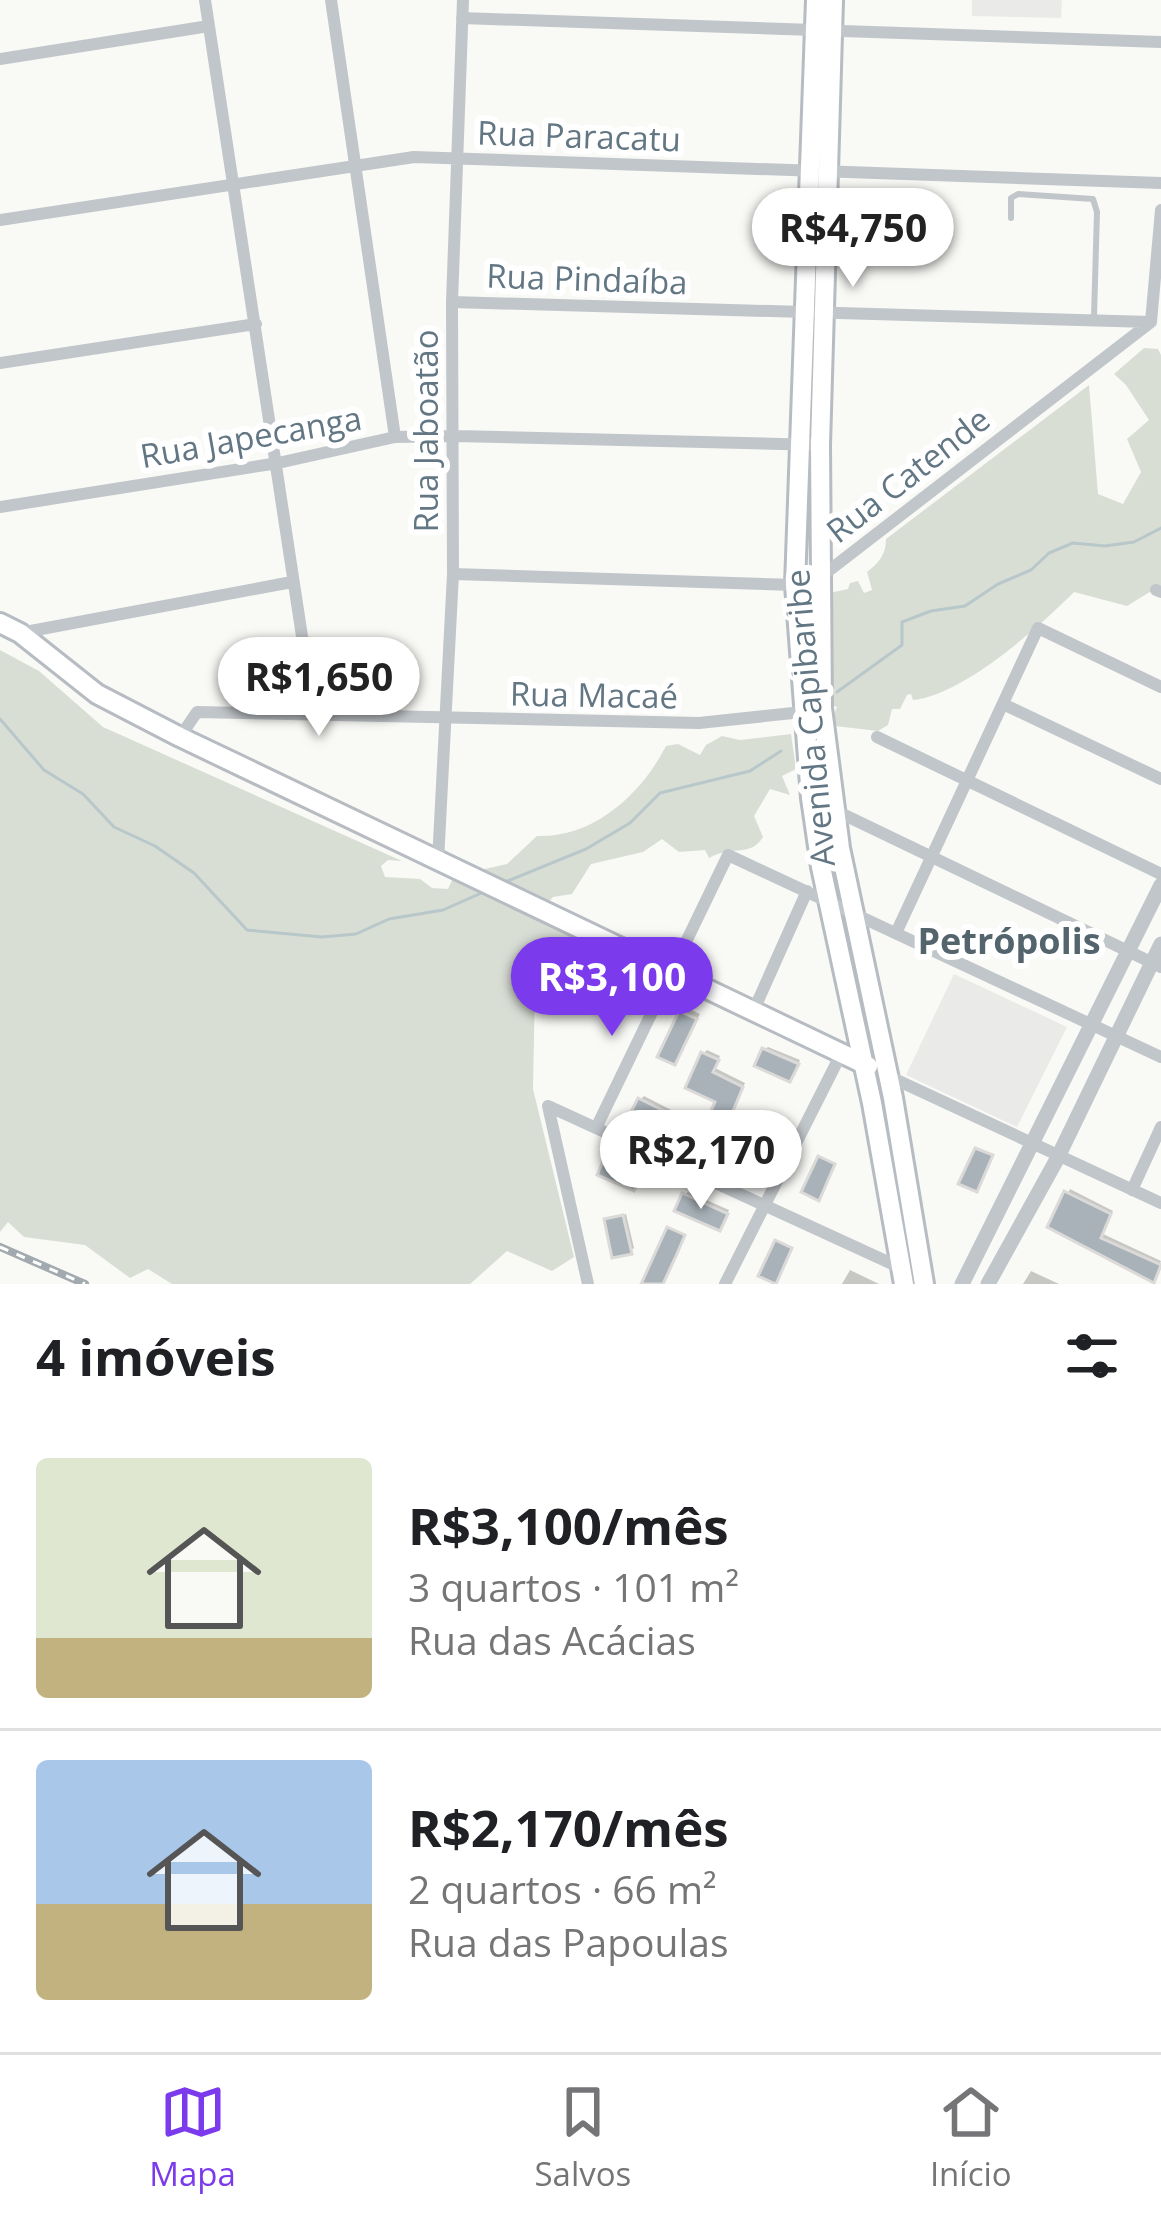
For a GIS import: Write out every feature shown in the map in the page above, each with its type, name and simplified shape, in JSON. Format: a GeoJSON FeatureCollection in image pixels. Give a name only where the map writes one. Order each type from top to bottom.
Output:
{"type":"FeatureCollection","features":[{"type":"Feature","properties":{"kind":"main road","name":"Avenida Capibaribe"},"geometry":{"type":"LineString","coordinates":[[815,0],[824,30]]}},
{"type":"Feature","properties":{"kind":"main road","name":"Avenida Capibaribe"},"geometry":{"type":"LineString","coordinates":[[833,0],[824,30],[810,445],[795,585],[813,710],[888,1076],[924,1284]]}},
{"type":"Feature","properties":{"kind":"main road","name":"Avenida Capibaribe"},"geometry":{"type":"LineString","coordinates":[[810,445],[818,579],[811,798],[902,1276]]}},
{"type":"Feature","properties":{"kind":"main road"},"geometry":{"type":"LineString","coordinates":[[0,622],[97,694],[180,737],[888,1076]]}},
{"type":"Feature","properties":{"kind":"street"},"geometry":{"type":"LineString","coordinates":[[205,0],[314,715]]}},
{"type":"Feature","properties":{"kind":"street"},"geometry":{"type":"LineString","coordinates":[[332,0],[395,437]]}},
{"type":"Feature","properties":{"kind":"street","name":"Rua Jaboatão"},"geometry":{"type":"LineString","coordinates":[[438,861],[453,574],[452,302],[464,0]]}},
{"type":"Feature","properties":{"kind":"street"},"geometry":{"type":"LineString","coordinates":[[462,18],[1161,42]]}},
{"type":"Feature","properties":{"kind":"street"},"geometry":{"type":"LineString","coordinates":[[0,59],[209,26]]}},
{"type":"Feature","properties":{"kind":"street","name":"Rua Paracatu"},"geometry":{"type":"LineString","coordinates":[[0,220],[414,158],[1161,183]]}},
{"type":"Feature","properties":{"kind":"street"},"geometry":{"type":"LineString","coordinates":[[1151,322],[1161,209]]}},
{"type":"Feature","properties":{"kind":"street","name":"Rua Pindaíba"},"geometry":{"type":"LineString","coordinates":[[452,302],[1151,322]]}},
{"type":"Feature","properties":{"kind":"street","name":"Rua Catende"},"geometry":{"type":"LineString","coordinates":[[453,574],[795,585],[818,579],[1151,322]]}},
{"type":"Feature","properties":{"kind":"street"},"geometry":{"type":"LineString","coordinates":[[0,362],[256,324]]}},
{"type":"Feature","properties":{"kind":"street","name":"Rua Japecanga"},"geometry":{"type":"LineString","coordinates":[[0,507],[278,463],[395,437],[810,445]]}},
{"type":"Feature","properties":{"kind":"street"},"geometry":{"type":"LineString","coordinates":[[20,633],[292,582]]}},
{"type":"Feature","properties":{"kind":"street"},"geometry":{"type":"LineString","coordinates":[[896,933],[1038,628],[1161,687]]}},
{"type":"Feature","properties":{"kind":"street"},"geometry":{"type":"LineString","coordinates":[[1003,704],[1161,779]]}},
{"type":"Feature","properties":{"kind":"street","name":"Rua Macaé"},"geometry":{"type":"LineString","coordinates":[[180,737],[197,712],[699,723],[813,710]]}},
{"type":"Feature","properties":{"kind":"street"},"geometry":{"type":"LineString","coordinates":[[878,737],[1161,874]]}},
{"type":"Feature","properties":{"kind":"street"},"geometry":{"type":"LineString","coordinates":[[811,798],[1156,965]]}},
{"type":"Feature","properties":{"kind":"street"},"geometry":{"type":"LineString","coordinates":[[597,1126],[728,855],[1161,1058]]}},
{"type":"Feature","properties":{"kind":"street"},"geometry":{"type":"LineString","coordinates":[[962,1284],[1161,885]]}},
{"type":"Feature","properties":{"kind":"street"},"geometry":{"type":"LineString","coordinates":[[753,1012],[807,891]]}},
{"type":"Feature","properties":{"kind":"street"},"geometry":{"type":"LineString","coordinates":[[973,1265],[992,1279],[1156,965],[1161,944]]}},
{"type":"Feature","properties":{"kind":"street"},"geometry":{"type":"LineString","coordinates":[[725,1284],[841,1054]]}},
{"type":"Feature","properties":{"kind":"street"},"geometry":{"type":"LineString","coordinates":[[888,1076],[1161,1203]]}},
{"type":"Feature","properties":{"kind":"street"},"geometry":{"type":"LineString","coordinates":[[587,1284],[548,1106],[766,1203],[902,1276]]}},
{"type":"Feature","properties":{"kind":"street"},"geometry":{"type":"LineString","coordinates":[[1132,1190],[1161,1126]]}},
{"type":"Feature","properties":{"kind":"lane"},"geometry":{"type":"LineString","coordinates":[[1011,218],[1012,199],[1018,194],[1094,199],[1094,321]]}},
{"type":"Feature","properties":{"kind":"shaded area"},"geometry":{"type":"Polygon","coordinates":[[[972,0],[1062,0],[1061,18],[972,16],[972,0]]]}},
{"type":"Feature","properties":{"kind":"shaded area"},"geometry":{"type":"Polygon","coordinates":[[[1144,348],[1158,349],[1161,355],[1161,585],[1127,606],[1074,592],[976,673],[933,695],[913,700],[907,695],[900,709],[892,709],[888,725],[878,731],[835,726],[829,593],[858,581],[864,593],[872,590],[867,572],[881,558],[886,539],[1089,385],[1098,494],[1123,504],[1141,472],[1127,439],[1149,420],[1114,374],[1144,348]]]}},
{"type":"Feature","properties":{"kind":"shaded area"},"geometry":{"type":"Polygon","coordinates":[[[0,650],[39,671],[103,727],[402,861],[388,860],[381,866],[385,877],[420,879],[432,888],[448,889],[454,876],[507,864],[537,836],[558,835],[596,821],[629,797],[666,746],[678,744],[700,755],[706,745],[722,736],[740,740],[791,734],[796,769],[782,776],[790,795],[770,789],[754,816],[763,837],[753,847],[709,858],[705,850],[679,852],[662,839],[643,852],[591,864],[572,894],[553,897],[541,911],[575,944],[567,956],[552,953],[535,985],[533,1089],[574,1257],[552,1271],[507,1251],[470,1284],[172,1284],[148,1269],[130,1278],[85,1245],[24,1237],[8,1222],[0,1232],[0,650]]]}},
{"type":"Feature","properties":{"kind":"shaded area"},"geometry":{"type":"Polygon","coordinates":[[[954,974],[1067,1027],[1017,1127],[906,1075],[954,974]]]}},
{"type":"Feature","properties":{"kind":"building"},"geometry":{"type":"Polygon","coordinates":[[[679,1011],[697,1019],[675,1065],[657,1057],[679,1011]]]}},
{"type":"Feature","properties":{"kind":"building"},"geometry":{"type":"Polygon","coordinates":[[[762,1048],[799,1064],[790,1082],[754,1066],[762,1048]]]}},
{"type":"Feature","properties":{"kind":"building"},"geometry":{"type":"Polygon","coordinates":[[[701,1052],[719,1060],[713,1072],[743,1087],[728,1123],[709,1115],[715,1102],[685,1088],[701,1052]]]}},
{"type":"Feature","properties":{"kind":"building"},"geometry":{"type":"Polygon","coordinates":[[[638,1098],[674,1116],[665,1133],[629,1116],[638,1098]]]}},
{"type":"Feature","properties":{"kind":"building"},"geometry":{"type":"Polygon","coordinates":[[[750,1118],[768,1126],[746,1171],[729,1163],[750,1118]]]}},
{"type":"Feature","properties":{"kind":"building"},"geometry":{"type":"Polygon","coordinates":[[[975,1148],[993,1155],[977,1192],[958,1184],[975,1148]]]}},
{"type":"Feature","properties":{"kind":"building"},"geometry":{"type":"Polygon","coordinates":[[[818,1156],[835,1164],[819,1201],[801,1192],[818,1156]]]}},
{"type":"Feature","properties":{"kind":"building"},"geometry":{"type":"Polygon","coordinates":[[[605,1157],[642,1173],[634,1191],[597,1175],[605,1157]]]}},
{"type":"Feature","properties":{"kind":"building"},"geometry":{"type":"Polygon","coordinates":[[[1064,1191],[1111,1214],[1101,1238],[1161,1265],[1154,1283],[1047,1227],[1064,1191]]]}},
{"type":"Feature","properties":{"kind":"building"},"geometry":{"type":"Polygon","coordinates":[[[682,1193],[728,1214],[720,1231],[674,1211],[682,1193]]]}},
{"type":"Feature","properties":{"kind":"building"},"geometry":{"type":"Polygon","coordinates":[[[623,1215],[632,1254],[612,1258],[604,1219],[623,1215]]]}},
{"type":"Feature","properties":{"kind":"building"},"geometry":{"type":"Polygon","coordinates":[[[667,1227],[685,1235],[676,1256],[663,1284],[641,1284],[667,1227]]]}},
{"type":"Feature","properties":{"kind":"building"},"geometry":{"type":"Polygon","coordinates":[[[775,1240],[792,1248],[776,1284],[758,1276],[775,1240]]]}},
{"type":"Feature","properties":{"kind":"waterway"},"geometry":{"type":"LineString","coordinates":[[837,692],[902,645],[902,622],[965,606],[1073,543],[1134,542],[1161,528]]}},
{"type":"Feature","properties":{"kind":"waterway"},"geometry":{"type":"LineString","coordinates":[[0,719],[44,770],[83,794],[114,827],[155,846],[194,873],[247,930],[322,937],[356,934],[389,919],[443,910],[486,891]]}},
{"type":"Feature","properties":{"kind":"waterway"},"geometry":{"type":"LineString","coordinates":[[505,882],[586,849],[630,823],[660,793],[750,771],[781,751]]}},
{"type":"Feature","properties":{"kind":"railway"},"geometry":{"type":"LineString","coordinates":[[0,1247],[85,1284]]}},
{"type":"Feature","properties":{"kind":"district","name":"Petrópolis"},"geometry":{"type":"Point","coordinates":[1009,941]}}]}
